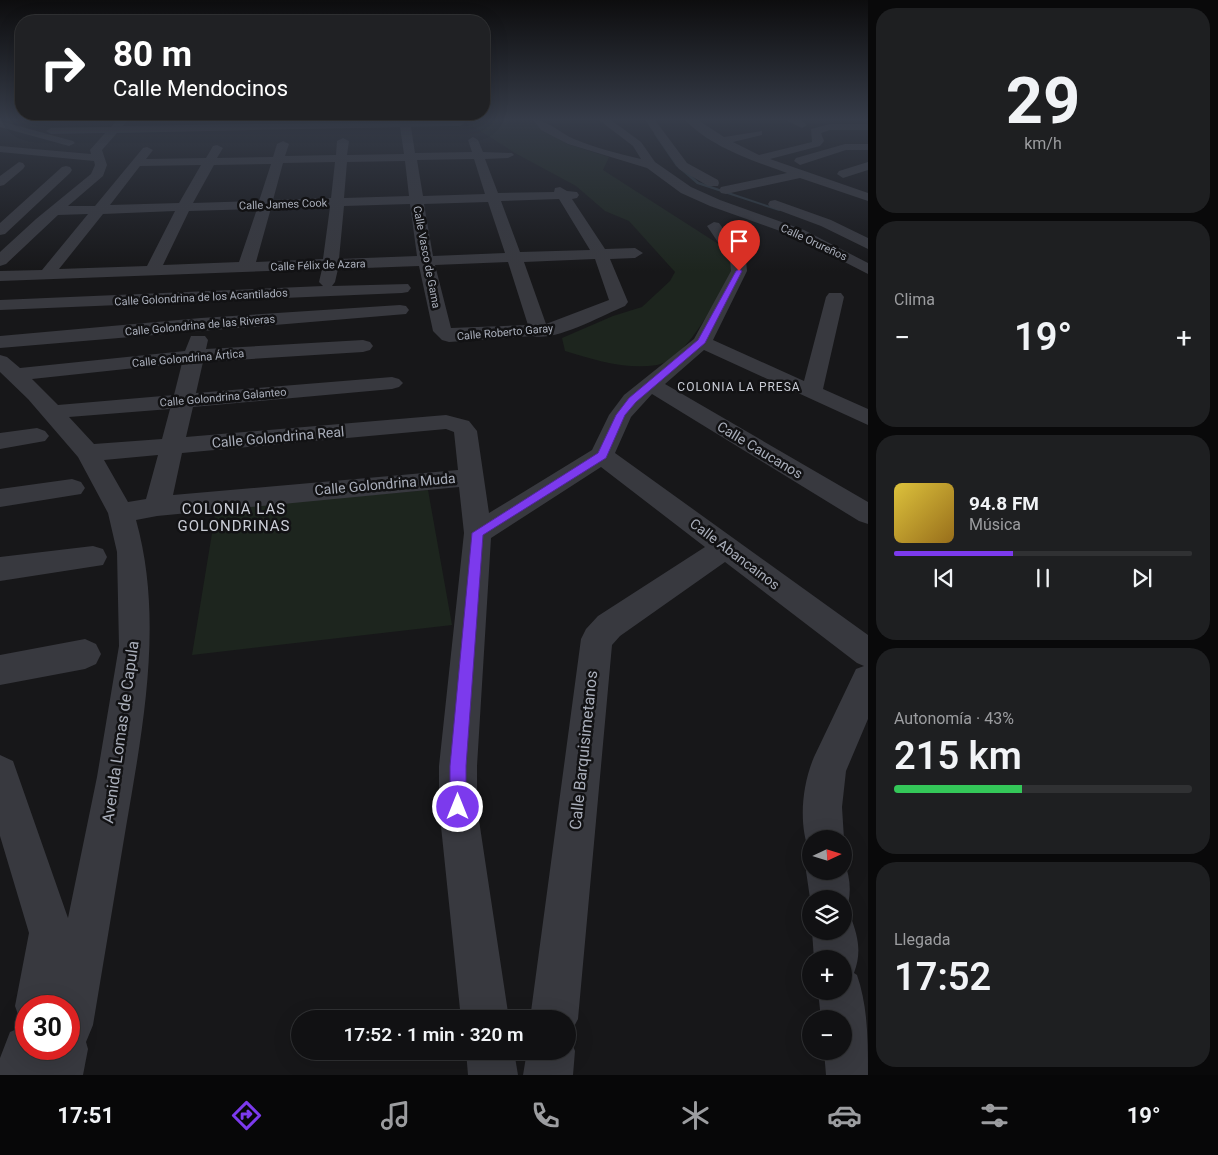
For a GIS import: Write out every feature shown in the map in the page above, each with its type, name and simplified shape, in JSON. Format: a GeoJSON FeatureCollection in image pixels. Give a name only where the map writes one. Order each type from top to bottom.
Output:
{"type":"FeatureCollection","features":[{"type":"Feature","properties":{"kind":"street"},"geometry":{"type":"LineString","coordinates":[[0,182],[18,170]]}},
{"type":"Feature","properties":{"kind":"street"},"geometry":{"type":"LineString","coordinates":[[0,231],[66,170]]}},
{"type":"Feature","properties":{"kind":"street"},"geometry":{"type":"LineString","coordinates":[[0,261],[54,211],[92,182],[100,170]]}},
{"type":"Feature","properties":{"kind":"street"},"geometry":{"type":"LineString","coordinates":[[46,275],[126,170]]}},
{"type":"Feature","properties":{"kind":"street"},"geometry":{"type":"LineString","coordinates":[[153,270],[184,207],[205,170]]}},
{"type":"Feature","properties":{"kind":"street"},"geometry":{"type":"LineString","coordinates":[[246,267],[275,170]]}},
{"type":"Feature","properties":{"kind":"street"},"geometry":{"type":"LineString","coordinates":[[324,291],[332,264],[340,170]]}},
{"type":"Feature","properties":{"kind":"street","name":"Calle Vasco de Gama"},"geometry":{"type":"LineString","coordinates":[[412,170],[426,262],[442,331]]}},
{"type":"Feature","properties":{"kind":"street"},"geometry":{"type":"LineString","coordinates":[[483,170],[492,198],[516,258],[540,332]]}},
{"type":"Feature","properties":{"kind":"street","name":"Calle Orureños"},"geometry":{"type":"LineString","coordinates":[[659,170],[686,190],[715,203],[799,233],[868,270]]}},
{"type":"Feature","properties":{"kind":"street"},"geometry":{"type":"LineString","coordinates":[[689,170],[698,177],[726,190],[780,206],[826,223],[868,244]]}},
{"type":"Feature","properties":{"kind":"street"},"geometry":{"type":"LineString","coordinates":[[790,170],[868,197]]}},
{"type":"Feature","properties":{"kind":"street"},"geometry":{"type":"LineString","coordinates":[[835,171],[839,170]]}},
{"type":"Feature","properties":{"kind":"street"},"geometry":{"type":"LineString","coordinates":[[835,171],[860,180]]}},
{"type":"Feature","properties":{"kind":"street"},"geometry":{"type":"LineString","coordinates":[[698,177],[717,173]]}},
{"type":"Feature","properties":{"kind":"street"},"geometry":{"type":"LineString","coordinates":[[726,190],[800,174]]}},
{"type":"Feature","properties":{"kind":"street"},"geometry":{"type":"LineString","coordinates":[[816,196],[844,189]]}},
{"type":"Feature","properties":{"kind":"street","name":"Calle James Cook"},"geometry":{"type":"LineString","coordinates":[[54,211],[492,198],[564,194],[601,255]]}},
{"type":"Feature","properties":{"kind":"street"},"geometry":{"type":"LineString","coordinates":[[780,206],[798,201]]}},
{"type":"Feature","properties":{"kind":"street"},"geometry":{"type":"LineString","coordinates":[[8,206],[24,208]]}},
{"type":"Feature","properties":{"kind":"street"},"geometry":{"type":"LineString","coordinates":[[826,223],[851,217]]}},
{"type":"Feature","properties":{"kind":"street"},"geometry":{"type":"LineString","coordinates":[[478,533],[602,455],[620,415],[632,400],[702,342],[739,271],[738,260],[714,226]]}},
{"type":"Feature","properties":{"kind":"street","name":"Calle Félix de Azara"},"geometry":{"type":"LineString","coordinates":[[0,276],[635,253]]}},
{"type":"Feature","properties":{"kind":"street","name":"Calle Roberto Garay"},"geometry":{"type":"LineString","coordinates":[[442,331],[449,336],[456,337],[540,332],[563,327],[615,305],[619,302],[619,298],[601,255]]}},
{"type":"Feature","properties":{"kind":"street","name":"Calle Golondrina de los Acantilados"},"geometry":{"type":"LineString","coordinates":[[0,305],[204,298],[402,288]]}},
{"type":"Feature","properties":{"kind":"street"},"geometry":{"type":"LineString","coordinates":[[812,390],[835,297]]}},
{"type":"Feature","properties":{"kind":"street"},"geometry":{"type":"LineString","coordinates":[[156,506],[195,356],[204,298]]}},
{"type":"Feature","properties":{"kind":"street","name":"Calle Golondrina de las Riveras"},"geometry":{"type":"LineString","coordinates":[[0,342],[200,324],[400,310]]}},
{"type":"Feature","properties":{"kind":"street"},"geometry":{"type":"LineString","coordinates":[[702,342],[812,390],[868,418]]}},
{"type":"Feature","properties":{"kind":"street","name":"Calle Golondrina Ártica"},"geometry":{"type":"LineString","coordinates":[[7,368],[363,346]]}},
{"type":"Feature","properties":{"kind":"street","name":"Avenida Lomas de Capula"},"geometry":{"type":"LineString","coordinates":[[7,368],[45,424],[88,453],[121,513],[131,552],[135,646],[116,777],[75,995]]}},
{"type":"Feature","properties":{"kind":"street","name":"Calle Golondrina Galanteo"},"geometry":{"type":"LineString","coordinates":[[0,441],[45,424],[183,401],[392,383]]}},
{"type":"Feature","properties":{"kind":"street","name":"Calle Caucanos"},"geometry":{"type":"LineString","coordinates":[[652,385],[868,514]]}},
{"type":"Feature","properties":{"kind":"street","name":"Calle Golondrina Real"},"geometry":{"type":"LineString","coordinates":[[88,453],[446,422],[461,426],[465,431],[471,476]]}},
{"type":"Feature","properties":{"kind":"street","name":"Calle Abancainos"},"geometry":{"type":"LineString","coordinates":[[602,455],[868,653]]}},
{"type":"Feature","properties":{"kind":"street"},"geometry":{"type":"LineString","coordinates":[[471,476],[478,533],[458,766],[458,807],[484,1010]]}},
{"type":"Feature","properties":{"kind":"street","name":"Calle Golondrina Muda"},"geometry":{"type":"LineString","coordinates":[[121,513],[156,506],[471,476]]}},
{"type":"Feature","properties":{"kind":"street"},"geometry":{"type":"LineString","coordinates":[[0,498],[72,488]]}},
{"type":"Feature","properties":{"kind":"street","name":"Calle Barquisimetanos"},"geometry":{"type":"LineString","coordinates":[[555,1010],[592,670],[598,638],[609,626],[726,547]]}},
{"type":"Feature","properties":{"kind":"street"},"geometry":{"type":"LineString","coordinates":[[0,569],[94,557]]}},
{"type":"Feature","properties":{"kind":"street"},"geometry":{"type":"LineString","coordinates":[[0,670],[85,654]]}},
{"type":"Feature","properties":{"kind":"street"},"geometry":{"type":"LineString","coordinates":[[824,830],[823,807],[827,770],[868,680]]}},
{"type":"Feature","properties":{"kind":"street"},"geometry":{"type":"LineString","coordinates":[[0,774],[51,933],[40,995]]}},
{"type":"Feature","properties":{"kind":"street"},"geometry":{"type":"LineString","coordinates":[[842,1000],[851,1075]]}},
{"type":"Feature","properties":{"kind":"street"},"geometry":{"type":"LineString","coordinates":[[20,1075],[24,1060]]}},
{"type":"Feature","properties":{"kind":"street"},"geometry":{"type":"LineString","coordinates":[[58,1075],[61,1060]]}},
{"type":"Feature","properties":{"kind":"street"},"geometry":{"type":"LineString","coordinates":[[491,1060],[493,1075]]}},
{"type":"Feature","properties":{"kind":"street"},"geometry":{"type":"LineString","coordinates":[[548,1075],[550,1060]]}},
{"type":"Feature","properties":{"kind":"shaded area"},"geometry":{"type":"Polygon","coordinates":[[[547,170],[603,170],[720,245],[735,263],[703,322],[692,338],[669,360],[657,365],[622,365],[565,351],[562,338],[613,316],[642,307],[670,281],[675,272],[629,221],[605,211],[576,186],[547,170]]]}},
{"type":"Feature","properties":{"kind":"shaded area"},"geometry":{"type":"Polygon","coordinates":[[[428,490],[452,625],[192,655],[216,509],[428,490]]]}},
{"type":"Feature","properties":{"kind":"waterway"},"geometry":{"type":"LineString","coordinates":[[683,170],[698,183],[780,210]]}},
{"type":"Feature","properties":{"kind":"district","name":"COLONIA LA PRESA"},"geometry":{"type":"Point","coordinates":[739,387]}},
{"type":"Feature","properties":{"kind":"district","name":"COLONIA LAS GOLONDRINAS"},"geometry":{"type":"Point","coordinates":[234,518]}},
{"type":"Feature","properties":{"kind":"route"},"geometry":{"type":"LineString","coordinates":[[458,807],[458,766],[478,533],[602,455],[620,415],[632,400],[702,342],[739,271]]}}]}
